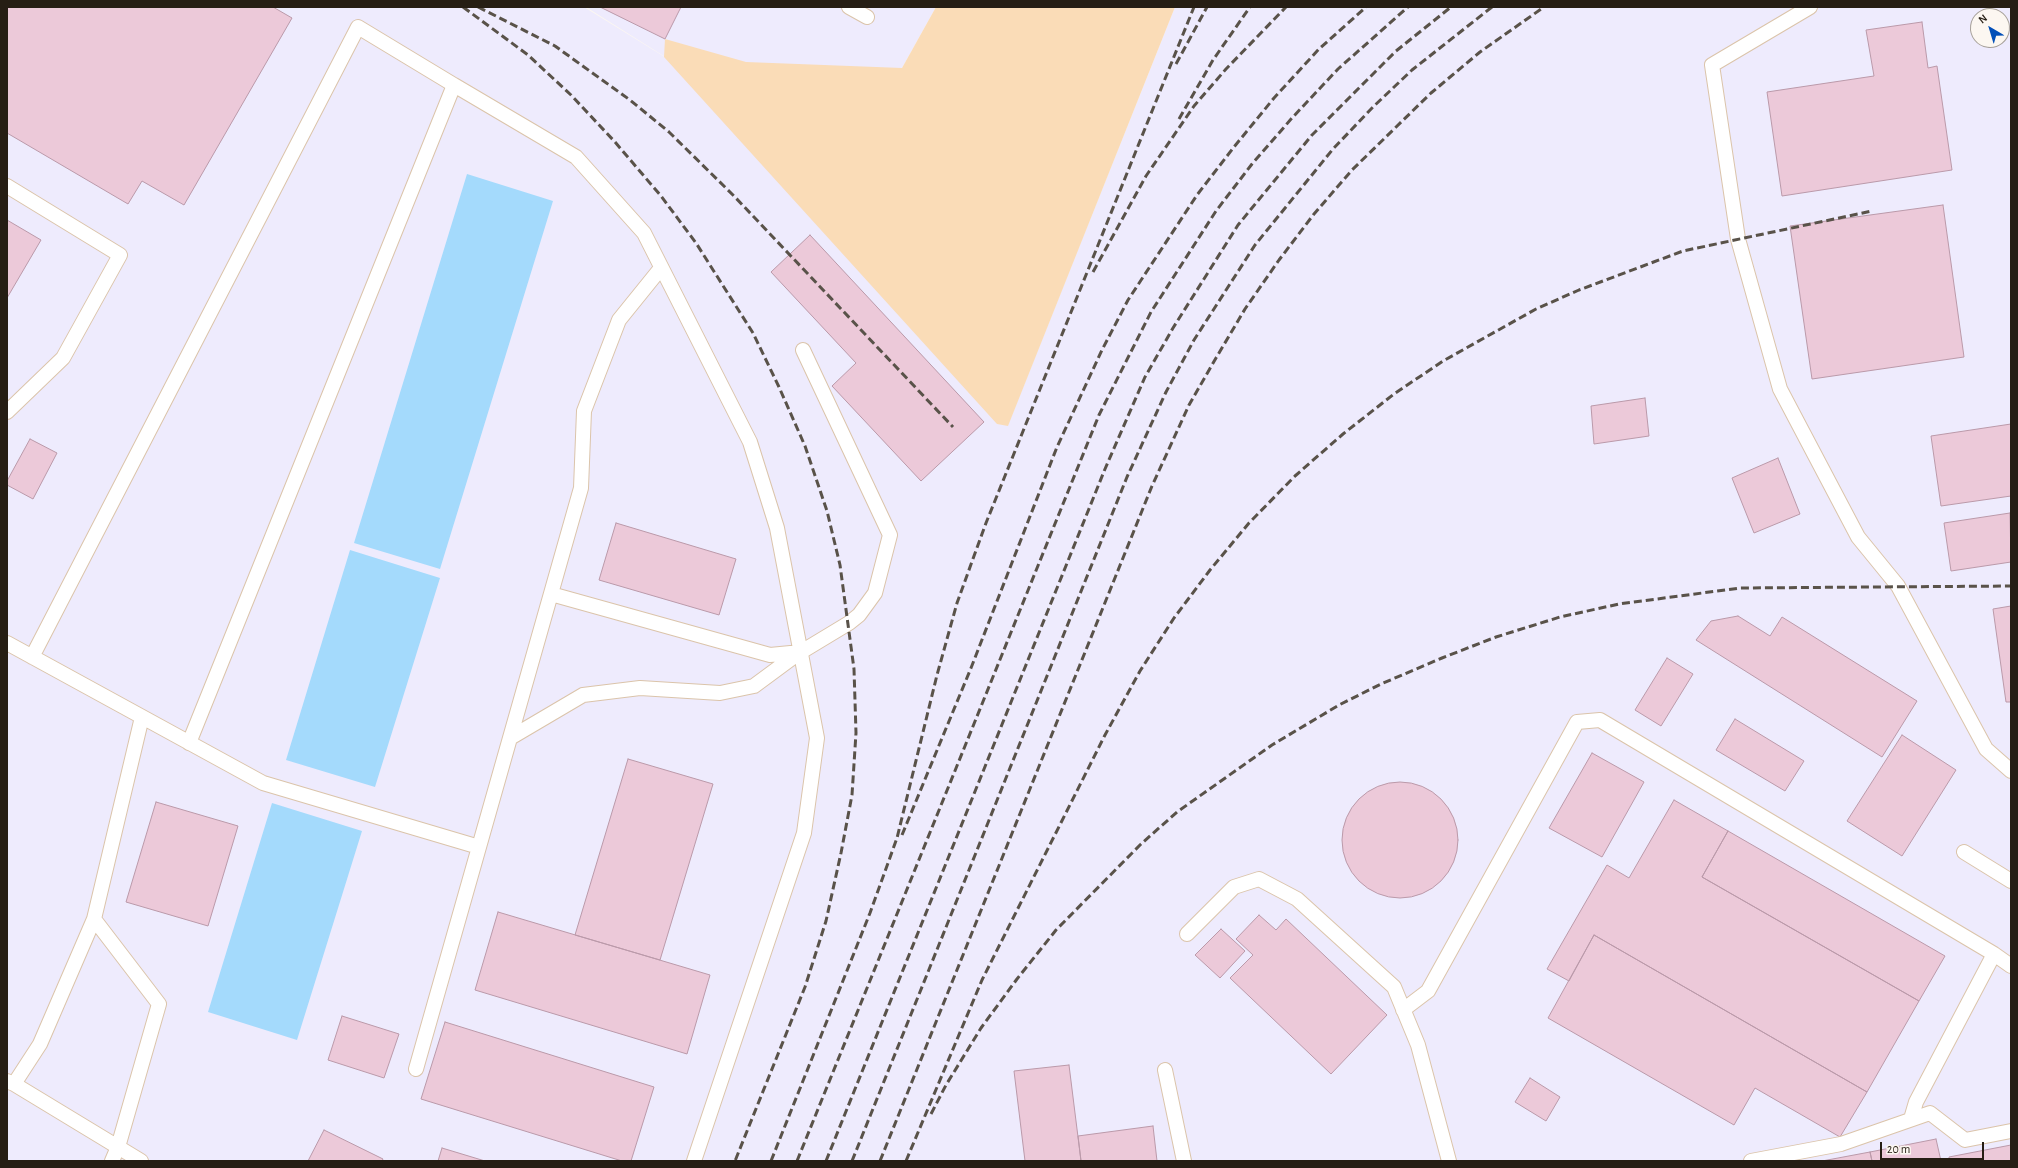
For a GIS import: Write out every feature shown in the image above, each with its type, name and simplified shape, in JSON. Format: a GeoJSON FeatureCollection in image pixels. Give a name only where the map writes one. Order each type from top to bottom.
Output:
{"type":"FeatureCollection","features":[{"type":"Feature","properties":{"kind":"lane"},"geometry":{"type":"LineString","coordinates":[[849,7],[867,17]]}},
{"type":"Feature","properties":{"kind":"lane"},"geometry":{"type":"LineString","coordinates":[[1810,7],[1712,65],[1738,239],[1780,389],[1858,537],[1898,586],[1986,749],[2011,772]]}},
{"type":"Feature","properties":{"kind":"lane"},"geometry":{"type":"LineString","coordinates":[[32,657],[358,27],[576,157],[644,233],[750,442],[777,528],[817,738],[804,833],[694,1161]]}},
{"type":"Feature","properties":{"kind":"lane"},"geometry":{"type":"LineString","coordinates":[[189,743],[454,85]]}},
{"type":"Feature","properties":{"kind":"lane"},"geometry":{"type":"LineString","coordinates":[[7,186],[120,255],[63,358],[7,412]]}},
{"type":"Feature","properties":{"kind":"lane"},"geometry":{"type":"LineString","coordinates":[[416,1069],[581,488],[584,411],[619,320],[661,268]]}},
{"type":"Feature","properties":{"kind":"lane"},"geometry":{"type":"LineString","coordinates":[[510,738],[583,695],[640,688],[720,693],[754,686],[801,652],[849,624],[859,615],[875,593],[890,535],[803,350]]}},
{"type":"Feature","properties":{"kind":"lane"},"geometry":{"type":"LineString","coordinates":[[551,594],[770,655],[801,652]]}},
{"type":"Feature","properties":{"kind":"lane"},"geometry":{"type":"LineString","coordinates":[[7,644],[263,783],[479,847]]}},
{"type":"Feature","properties":{"kind":"lane"},"geometry":{"type":"LineString","coordinates":[[141,1161],[10,1083],[40,1044],[94,919],[142,717]]}},
{"type":"Feature","properties":{"kind":"lane"},"geometry":{"type":"LineString","coordinates":[[1403,1010],[1428,991],[1577,722],[1600,720],[1994,954],[2011,966]]}},
{"type":"Feature","properties":{"kind":"lane"},"geometry":{"type":"LineString","coordinates":[[1964,852],[2011,881]]}},
{"type":"Feature","properties":{"kind":"lane"},"geometry":{"type":"LineString","coordinates":[[1187,934],[1234,887],[1259,879],[1297,898],[1394,988],[1418,1045],[1450,1161]]}},
{"type":"Feature","properties":{"kind":"lane"},"geometry":{"type":"LineString","coordinates":[[94,919],[159,1004],[118,1147],[112,1161]]}},
{"type":"Feature","properties":{"kind":"lane"},"geometry":{"type":"LineString","coordinates":[[1911,1119],[1916,1102],[1994,954]]}},
{"type":"Feature","properties":{"kind":"lane"},"geometry":{"type":"LineString","coordinates":[[1165,1070],[1184,1161]]}},
{"type":"Feature","properties":{"kind":"lane"},"geometry":{"type":"LineString","coordinates":[[1751,1161],[1841,1144],[1930,1113],[1965,1140],[2011,1131]]}},
{"type":"Feature","properties":{"kind":"shaded area"},"geometry":{"type":"Polygon","coordinates":[[[7,7],[584,7],[697,77],[586,7],[936,7],[902,68],[1008,425],[1175,7],[2011,7],[2011,1161],[7,1161],[7,7]]]}},
{"type":"Feature","properties":{"kind":"shaded area"},"geometry":{"type":"Polygon","coordinates":[[[936,7],[1175,7],[1008,426],[997,424],[664,57],[665,39],[746,62],[902,68],[936,7]]]}},
{"type":"Feature","properties":{"kind":"water"},"geometry":{"type":"Polygon","coordinates":[[[467,174],[553,201],[440,569],[354,543],[467,174]]]}},
{"type":"Feature","properties":{"kind":"water"},"geometry":{"type":"Polygon","coordinates":[[[350,550],[440,578],[375,787],[286,760],[350,550]]]}},
{"type":"Feature","properties":{"kind":"water"},"geometry":{"type":"Polygon","coordinates":[[[272,803],[362,831],[297,1040],[208,1012],[272,803]]]}},
{"type":"Feature","properties":{"kind":"building"},"geometry":{"type":"Polygon","coordinates":[[[7,7],[273,7],[292,18],[184,205],[142,181],[128,204],[7,133],[7,7]]]}},
{"type":"Feature","properties":{"kind":"building"},"geometry":{"type":"Polygon","coordinates":[[[600,7],[681,7],[665,39],[600,7]]]}},
{"type":"Feature","properties":{"kind":"building"},"geometry":{"type":"Polygon","coordinates":[[[1922,22],[1928,68],[1937,66],[1952,170],[1782,196],[1767,92],[1874,76],[1866,30],[1922,22]]]}},
{"type":"Feature","properties":{"kind":"building"},"geometry":{"type":"Polygon","coordinates":[[[1943,205],[1964,357],[1812,379],[1790,226],[1943,205]]]}},
{"type":"Feature","properties":{"kind":"building"},"geometry":{"type":"Polygon","coordinates":[[[7,220],[41,240],[7,298],[7,220]]]}},
{"type":"Feature","properties":{"kind":"building"},"geometry":{"type":"Polygon","coordinates":[[[810,235],[984,422],[921,481],[832,386],[856,363],[771,272],[810,235]]]}},
{"type":"Feature","properties":{"kind":"building"},"geometry":{"type":"Polygon","coordinates":[[[1645,398],[1649,436],[1594,444],[1591,406],[1645,398]]]}},
{"type":"Feature","properties":{"kind":"building"},"geometry":{"type":"Polygon","coordinates":[[[2011,424],[2011,496],[1941,506],[1931,436],[2011,424]]]}},
{"type":"Feature","properties":{"kind":"building"},"geometry":{"type":"Polygon","coordinates":[[[30,439],[57,453],[33,499],[7,485],[7,481],[30,439]]]}},
{"type":"Feature","properties":{"kind":"building"},"geometry":{"type":"Polygon","coordinates":[[[1778,458],[1800,514],[1754,533],[1732,478],[1778,458]]]}},
{"type":"Feature","properties":{"kind":"building"},"geometry":{"type":"Polygon","coordinates":[[[2010,513],[2011,562],[1951,571],[1944,523],[2010,513]]]}},
{"type":"Feature","properties":{"kind":"building"},"geometry":{"type":"Polygon","coordinates":[[[616,523],[736,559],[719,615],[599,580],[616,523]]]}},
{"type":"Feature","properties":{"kind":"building"},"geometry":{"type":"Polygon","coordinates":[[[2011,606],[2011,702],[2006,702],[1993,609],[2011,606]]]}},
{"type":"Feature","properties":{"kind":"building"},"geometry":{"type":"Polygon","coordinates":[[[1738,616],[1770,636],[1782,617],[1917,701],[1882,757],[1696,640],[1711,621],[1738,616]]]}},
{"type":"Feature","properties":{"kind":"building"},"geometry":{"type":"Polygon","coordinates":[[[1667,658],[1693,674],[1661,726],[1635,710],[1667,658]]]}},
{"type":"Feature","properties":{"kind":"building"},"geometry":{"type":"Polygon","coordinates":[[[1735,719],[1804,761],[1785,791],[1716,750],[1735,719]]]}},
{"type":"Feature","properties":{"kind":"building"},"geometry":{"type":"Polygon","coordinates":[[[1902,735],[1956,770],[1902,856],[1847,821],[1902,735]]]}},
{"type":"Feature","properties":{"kind":"building"},"geometry":{"type":"Polygon","coordinates":[[[1592,753],[1644,782],[1602,857],[1549,828],[1592,753]]]}},
{"type":"Feature","properties":{"kind":"building"},"geometry":{"type":"Polygon","coordinates":[[[628,759],[713,784],[660,960],[575,935],[628,759]]]}},
{"type":"Feature","properties":{"kind":"building"},"geometry":{"type":"Polygon","coordinates":[[[1400,782],[1422,786],[1441,799],[1454,818],[1458,840],[1454,862],[1441,881],[1422,894],[1400,898],[1378,894],[1359,881],[1346,862],[1342,840],[1346,818],[1359,799],[1378,786],[1400,782]]]}},
{"type":"Feature","properties":{"kind":"building"},"geometry":{"type":"Polygon","coordinates":[[[1674,800],[1728,831],[1702,877],[1919,1001],[1867,1092],[1594,935],[1569,981],[1547,969],[1607,865],[1629,878],[1674,800]]]}},
{"type":"Feature","properties":{"kind":"building"},"geometry":{"type":"Polygon","coordinates":[[[156,802],[238,826],[208,926],[126,902],[156,802]]]}},
{"type":"Feature","properties":{"kind":"building"},"geometry":{"type":"Polygon","coordinates":[[[1728,831],[1945,956],[1919,1001],[1702,877],[1728,831]]]}},
{"type":"Feature","properties":{"kind":"building"},"geometry":{"type":"Polygon","coordinates":[[[498,912],[710,975],[687,1054],[475,990],[498,912]]]}},
{"type":"Feature","properties":{"kind":"building"},"geometry":{"type":"Polygon","coordinates":[[[1259,915],[1276,930],[1286,919],[1387,1015],[1331,1074],[1230,978],[1253,955],[1236,939],[1259,915]]]}},
{"type":"Feature","properties":{"kind":"building"},"geometry":{"type":"Polygon","coordinates":[[[1221,929],[1245,951],[1220,978],[1195,955],[1221,929]]]}},
{"type":"Feature","properties":{"kind":"building"},"geometry":{"type":"Polygon","coordinates":[[[1594,935],[1867,1092],[1840,1137],[1755,1088],[1734,1125],[1548,1018],[1594,935]]]}},
{"type":"Feature","properties":{"kind":"building"},"geometry":{"type":"Polygon","coordinates":[[[342,1016],[399,1034],[384,1078],[328,1060],[342,1016]]]}},
{"type":"Feature","properties":{"kind":"building"},"geometry":{"type":"Polygon","coordinates":[[[445,1022],[654,1087],[631,1161],[622,1161],[421,1099],[445,1022]]]}},
{"type":"Feature","properties":{"kind":"building"},"geometry":{"type":"Polygon","coordinates":[[[1069,1065],[1081,1161],[1025,1161],[1014,1071],[1069,1065]]]}},
{"type":"Feature","properties":{"kind":"building"},"geometry":{"type":"Polygon","coordinates":[[[1530,1078],[1560,1097],[1546,1121],[1515,1102],[1530,1078]]]}},
{"type":"Feature","properties":{"kind":"building"},"geometry":{"type":"Polygon","coordinates":[[[1153,1126],[1157,1161],[1081,1161],[1078,1136],[1153,1126]]]}},
{"type":"Feature","properties":{"kind":"building"},"geometry":{"type":"Polygon","coordinates":[[[324,1130],[383,1159],[382,1161],[308,1161],[324,1130]]]}},
{"type":"Feature","properties":{"kind":"building"},"geometry":{"type":"Polygon","coordinates":[[[1936,1139],[1941,1161],[1872,1161],[1870,1152],[1936,1139]]]}},
{"type":"Feature","properties":{"kind":"building"},"geometry":{"type":"Polygon","coordinates":[[[2011,1145],[2011,1161],[1949,1161],[1949,1157],[2011,1145]]]}},
{"type":"Feature","properties":{"kind":"building"},"geometry":{"type":"Polygon","coordinates":[[[442,1148],[485,1161],[438,1161],[442,1148]]]}},
{"type":"Feature","properties":{"kind":"building"},"geometry":{"type":"Polygon","coordinates":[[[1870,1152],[1872,1161],[1822,1161],[1870,1152]]]}},
{"type":"Feature","properties":{"kind":"railway"},"geometry":{"type":"LineString","coordinates":[[463,7],[528,55],[571,95],[615,142],[661,196],[696,243],[753,333],[779,387],[805,446],[827,511],[840,565],[854,669],[856,733],[852,795],[826,921],[805,987],[735,1161]]}},
{"type":"Feature","properties":{"kind":"railway"},"geometry":{"type":"LineString","coordinates":[[478,7],[555,46],[630,100],[669,132],[734,196],[953,427]]}},
{"type":"Feature","properties":{"kind":"railway"},"geometry":{"type":"LineString","coordinates":[[771,1161],[870,913],[897,838],[937,675],[957,603],[986,523],[1194,7]]}},
{"type":"Feature","properties":{"kind":"railway"},"geometry":{"type":"LineString","coordinates":[[1176,64],[1207,7]]}},
{"type":"Feature","properties":{"kind":"railway"},"geometry":{"type":"LineString","coordinates":[[1179,119],[1213,60],[1250,7]]}},
{"type":"Feature","properties":{"kind":"railway"},"geometry":{"type":"LineString","coordinates":[[1093,272],[1146,176],[1194,106],[1226,69],[1286,7]]}},
{"type":"Feature","properties":{"kind":"railway"},"geometry":{"type":"LineString","coordinates":[[902,835],[971,668],[1057,447],[1102,350],[1128,300],[1197,195],[1234,147],[1274,98],[1319,49],[1366,7]]}},
{"type":"Feature","properties":{"kind":"railway"},"geometry":{"type":"LineString","coordinates":[[797,1161],[1099,415],[1151,312],[1216,211],[1252,164],[1292,118],[1338,69],[1408,7]]}},
{"type":"Feature","properties":{"kind":"railway"},"geometry":{"type":"LineString","coordinates":[[826,1161],[1105,469],[1145,377],[1173,328],[1238,225],[1312,135],[1396,51],[1451,7]]}},
{"type":"Feature","properties":{"kind":"railway"},"geometry":{"type":"LineString","coordinates":[[852,1161],[1127,477],[1166,392],[1194,340],[1255,245],[1333,149],[1373,107],[1412,70],[1492,7]]}},
{"type":"Feature","properties":{"kind":"railway"},"geometry":{"type":"LineString","coordinates":[[880,1161],[1152,486],[1189,405],[1216,358],[1245,309],[1279,260],[1314,214],[1352,170],[1431,93],[1480,52],[1544,7]]}},
{"type":"Feature","properties":{"kind":"railway"},"geometry":{"type":"LineString","coordinates":[[906,1161],[982,980],[1105,735],[1140,671],[1174,618],[1210,570],[1249,523],[1295,476],[1343,434],[1394,394],[1443,361],[1536,309],[1579,290],[1683,251],[1872,211]]}},
{"type":"Feature","properties":{"kind":"railway"},"geometry":{"type":"LineString","coordinates":[[931,1114],[946,1085],[981,1028],[1017,979],[1056,930],[1141,844],[1177,812],[1272,745],[1339,705],[1381,684],[1496,637],[1560,617],[1619,604],[1740,588],[2011,586]]}}]}
